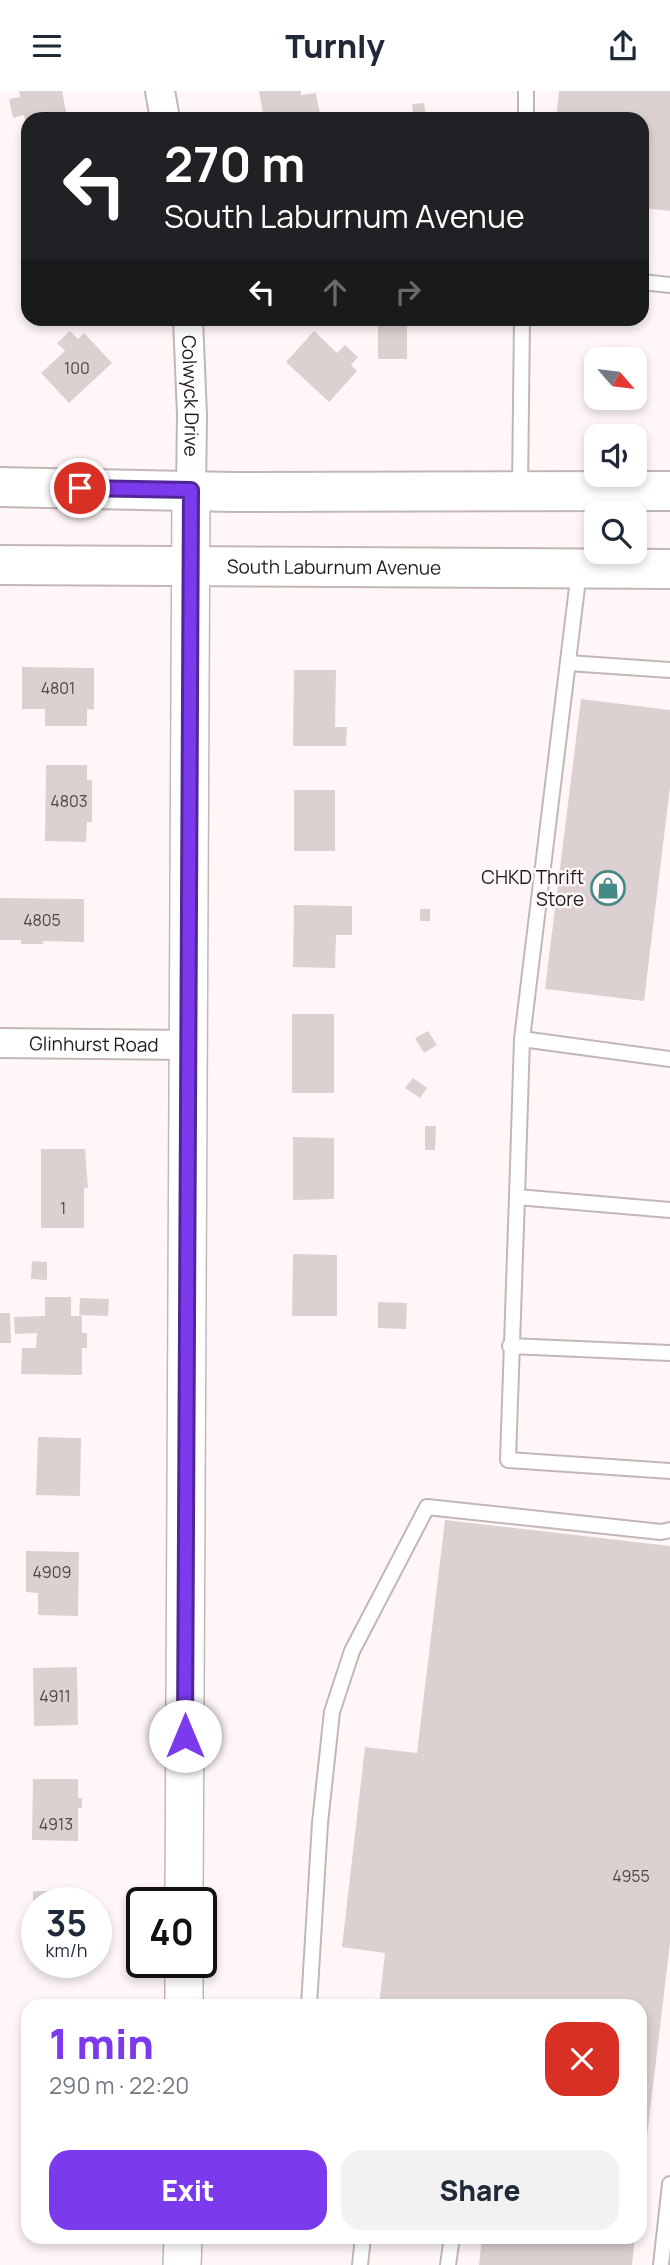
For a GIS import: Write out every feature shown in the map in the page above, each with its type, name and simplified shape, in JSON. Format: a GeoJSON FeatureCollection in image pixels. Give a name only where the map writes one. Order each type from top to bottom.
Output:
{"type":"FeatureCollection","features":[{"type":"Feature","properties":{"kind":"main road"},"geometry":{"type":"LineString","coordinates":[[0,487],[670,491]]}},
{"type":"Feature","properties":{"kind":"main road","name":"South Laburnum Avenue"},"geometry":{"type":"LineString","coordinates":[[0,565],[670,569]]}},
{"type":"Feature","properties":{"kind":"street"},"geometry":{"type":"LineString","coordinates":[[160,91],[164,112]]}},
{"type":"Feature","properties":{"kind":"street","name":"Colwyck Drive"},"geometry":{"type":"LineString","coordinates":[[184,1887],[192,415],[188,326]]}},
{"type":"Feature","properties":{"kind":"street","name":"Glinhurst Road"},"geometry":{"type":"LineString","coordinates":[[0,1043],[189,1045]]}},
{"type":"Feature","properties":{"kind":"street"},"geometry":{"type":"LineString","coordinates":[[184,1978],[184,1999]]}},
{"type":"Feature","properties":{"kind":"street"},"geometry":{"type":"LineString","coordinates":[[182,2265],[183,2244]]}},
{"type":"Feature","properties":{"kind":"lane"},"geometry":{"type":"LineString","coordinates":[[526,91],[526,112]]}},
{"type":"Feature","properties":{"kind":"lane"},"geometry":{"type":"LineString","coordinates":[[649,283],[670,285]]}},
{"type":"Feature","properties":{"kind":"lane"},"geometry":{"type":"LineString","coordinates":[[520,491],[522,326]]}},
{"type":"Feature","properties":{"kind":"lane"},"geometry":{"type":"LineString","coordinates":[[579,569],[522,1039],[508,1460],[670,1471]]}},
{"type":"Feature","properties":{"kind":"lane"},"geometry":{"type":"LineString","coordinates":[[568,663],[670,670]]}},
{"type":"Feature","properties":{"kind":"lane"},"geometry":{"type":"LineString","coordinates":[[522,1039],[670,1059]]}},
{"type":"Feature","properties":{"kind":"lane"},"geometry":{"type":"LineString","coordinates":[[517,1197],[670,1210]]}},
{"type":"Feature","properties":{"kind":"lane"},"geometry":{"type":"LineString","coordinates":[[510,1346],[670,1353]]}},
{"type":"Feature","properties":{"kind":"lane"},"geometry":{"type":"LineString","coordinates":[[309,1999],[320,1823],[332,1712],[352,1651],[427,1507],[661,1532],[670,1530]]}},
{"type":"Feature","properties":{"kind":"lane"},"geometry":{"type":"LineString","coordinates":[[661,2265],[670,2184]]}},
{"type":"Feature","properties":{"kind":"lane"},"geometry":{"type":"LineString","coordinates":[[360,2265],[362,2244]]}},
{"type":"Feature","properties":{"kind":"lane"},"geometry":{"type":"LineString","coordinates":[[448,2265],[451,2244]]}},
{"type":"Feature","properties":{"kind":"building"},"geometry":{"type":"Polygon","coordinates":[[[19,91],[62,91],[66,112],[21,112],[21,116],[13,118],[9,99],[20,97],[19,91]]]}},
{"type":"Feature","properties":{"kind":"building"},"geometry":{"type":"Polygon","coordinates":[[[259,91],[301,91],[301,95],[316,93],[320,112],[263,112],[259,91]]]}},
{"type":"Feature","properties":{"kind":"building"},"geometry":{"type":"Polygon","coordinates":[[[559,91],[670,91],[670,211],[649,209],[649,112],[557,112],[559,91]]]}},
{"type":"Feature","properties":{"kind":"building"},"geometry":{"type":"Polygon","coordinates":[[[424,103],[425,112],[413,112],[412,104],[424,103]]]}},
{"type":"Feature","properties":{"kind":"building"},"geometry":{"type":"Polygon","coordinates":[[[378,326],[407,326],[407,359],[378,359],[378,326]]]}},
{"type":"Feature","properties":{"kind":"building"},"geometry":{"type":"Polygon","coordinates":[[[70,331],[78,339],[84,333],[112,363],[69,403],[41,373],[65,351],[57,343],[70,331]]]}},
{"type":"Feature","properties":{"kind":"building"},"geometry":{"type":"Polygon","coordinates":[[[314,331],[337,353],[345,345],[358,357],[351,365],[357,371],[329,402],[286,362],[314,331]]]}},
{"type":"Feature","properties":{"kind":"building"},"geometry":{"type":"Polygon","coordinates":[[[22,667],[94,668],[94,710],[87,709],[87,726],[45,726],[45,709],[22,709],[22,667]]]}},
{"type":"Feature","properties":{"kind":"building"},"geometry":{"type":"Polygon","coordinates":[[[294,670],[336,670],[335,727],[347,727],[346,746],[293,746],[294,670]]]}},
{"type":"Feature","properties":{"kind":"building","name":"CHKD Thrift Store"},"geometry":{"type":"Polygon","coordinates":[[[581,699],[670,710],[670,787],[644,1001],[545,989],[581,699]]]}},
{"type":"Feature","properties":{"kind":"building"},"geometry":{"type":"Polygon","coordinates":[[[46,765],[87,765],[87,780],[92,780],[92,822],[87,822],[86,842],[45,841],[46,765]]]}},
{"type":"Feature","properties":{"kind":"building"},"geometry":{"type":"Polygon","coordinates":[[[294,790],[335,790],[335,851],[294,851],[294,790]]]}},
{"type":"Feature","properties":{"kind":"building"},"geometry":{"type":"Polygon","coordinates":[[[0,898],[84,899],[84,942],[43,941],[43,944],[21,944],[21,940],[0,940],[0,898]]]}},
{"type":"Feature","properties":{"kind":"building"},"geometry":{"type":"Polygon","coordinates":[[[294,905],[352,906],[352,935],[336,935],[335,968],[293,967],[294,905]]]}},
{"type":"Feature","properties":{"kind":"building"},"geometry":{"type":"Polygon","coordinates":[[[420,909],[430,909],[430,921],[420,921],[420,909]]]}},
{"type":"Feature","properties":{"kind":"building"},"geometry":{"type":"Polygon","coordinates":[[[292,1014],[334,1014],[334,1093],[292,1093],[292,1014]]]}},
{"type":"Feature","properties":{"kind":"building"},"geometry":{"type":"Polygon","coordinates":[[[428,1031],[437,1045],[424,1053],[415,1038],[428,1031]]]}},
{"type":"Feature","properties":{"kind":"building"},"geometry":{"type":"Polygon","coordinates":[[[413,1078],[427,1088],[420,1098],[405,1088],[413,1078]]]}},
{"type":"Feature","properties":{"kind":"building"},"geometry":{"type":"Polygon","coordinates":[[[425,1126],[436,1126],[435,1150],[425,1150],[425,1126]]]}},
{"type":"Feature","properties":{"kind":"building"},"geometry":{"type":"Polygon","coordinates":[[[293,1137],[334,1138],[334,1199],[293,1200],[293,1137]]]}},
{"type":"Feature","properties":{"kind":"building"},"geometry":{"type":"Polygon","coordinates":[[[41,1149],[85,1149],[88,1188],[84,1188],[84,1228],[41,1228],[41,1149]]]}},
{"type":"Feature","properties":{"kind":"building"},"geometry":{"type":"Polygon","coordinates":[[[293,1254],[337,1255],[337,1316],[292,1316],[293,1254]]]}},
{"type":"Feature","properties":{"kind":"building"},"geometry":{"type":"Polygon","coordinates":[[[32,1261],[47,1262],[47,1280],[31,1279],[32,1261]]]}},
{"type":"Feature","properties":{"kind":"building"},"geometry":{"type":"Polygon","coordinates":[[[45,1297],[71,1297],[71,1316],[82,1316],[82,1333],[87,1333],[87,1348],[82,1348],[82,1375],[21,1374],[22,1348],[36,1348],[37,1333],[15,1334],[14,1317],[45,1316],[45,1297]]]}},
{"type":"Feature","properties":{"kind":"building"},"geometry":{"type":"Polygon","coordinates":[[[80,1298],[109,1299],[108,1316],[79,1315],[80,1298]]]}},
{"type":"Feature","properties":{"kind":"building"},"geometry":{"type":"Polygon","coordinates":[[[378,1302],[407,1303],[406,1329],[378,1328],[378,1302]]]}},
{"type":"Feature","properties":{"kind":"building"},"geometry":{"type":"Polygon","coordinates":[[[0,1313],[10,1313],[11,1343],[0,1343],[0,1313]]]}},
{"type":"Feature","properties":{"kind":"building"},"geometry":{"type":"Polygon","coordinates":[[[38,1437],[81,1438],[80,1496],[36,1495],[38,1437]]]}},
{"type":"Feature","properties":{"kind":"building"},"geometry":{"type":"Polygon","coordinates":[[[445,1520],[670,1546],[670,1943],[647,2137],[647,1999],[380,1999],[385,1953],[342,1947],[365,1747],[417,1753],[445,1520]]]}},
{"type":"Feature","properties":{"kind":"building"},"geometry":{"type":"Polygon","coordinates":[[[26,1551],[79,1552],[78,1616],[38,1615],[38,1593],[26,1592],[26,1551]]]}},
{"type":"Feature","properties":{"kind":"building"},"geometry":{"type":"Polygon","coordinates":[[[77,1667],[78,1725],[34,1726],[33,1668],[77,1667]]]}},
{"type":"Feature","properties":{"kind":"building"},"geometry":{"type":"Polygon","coordinates":[[[33,1779],[78,1779],[78,1798],[82,1798],[82,1808],[78,1808],[78,1841],[32,1840],[33,1779]]]}},
{"type":"Feature","properties":{"kind":"building"},"geometry":{"type":"Polygon","coordinates":[[[481,2244],[634,2244],[632,2265],[479,2265],[481,2244]]]}},
{"type":"Feature","properties":{"kind":"place","name":"CHKD Thrift Store"},"geometry":{"type":"Point","coordinates":[608,888]}},
{"type":"Feature","properties":{"kind":"route"},"geometry":{"type":"LineString","coordinates":[[80,488],[191,490],[185,1736]]}}]}
